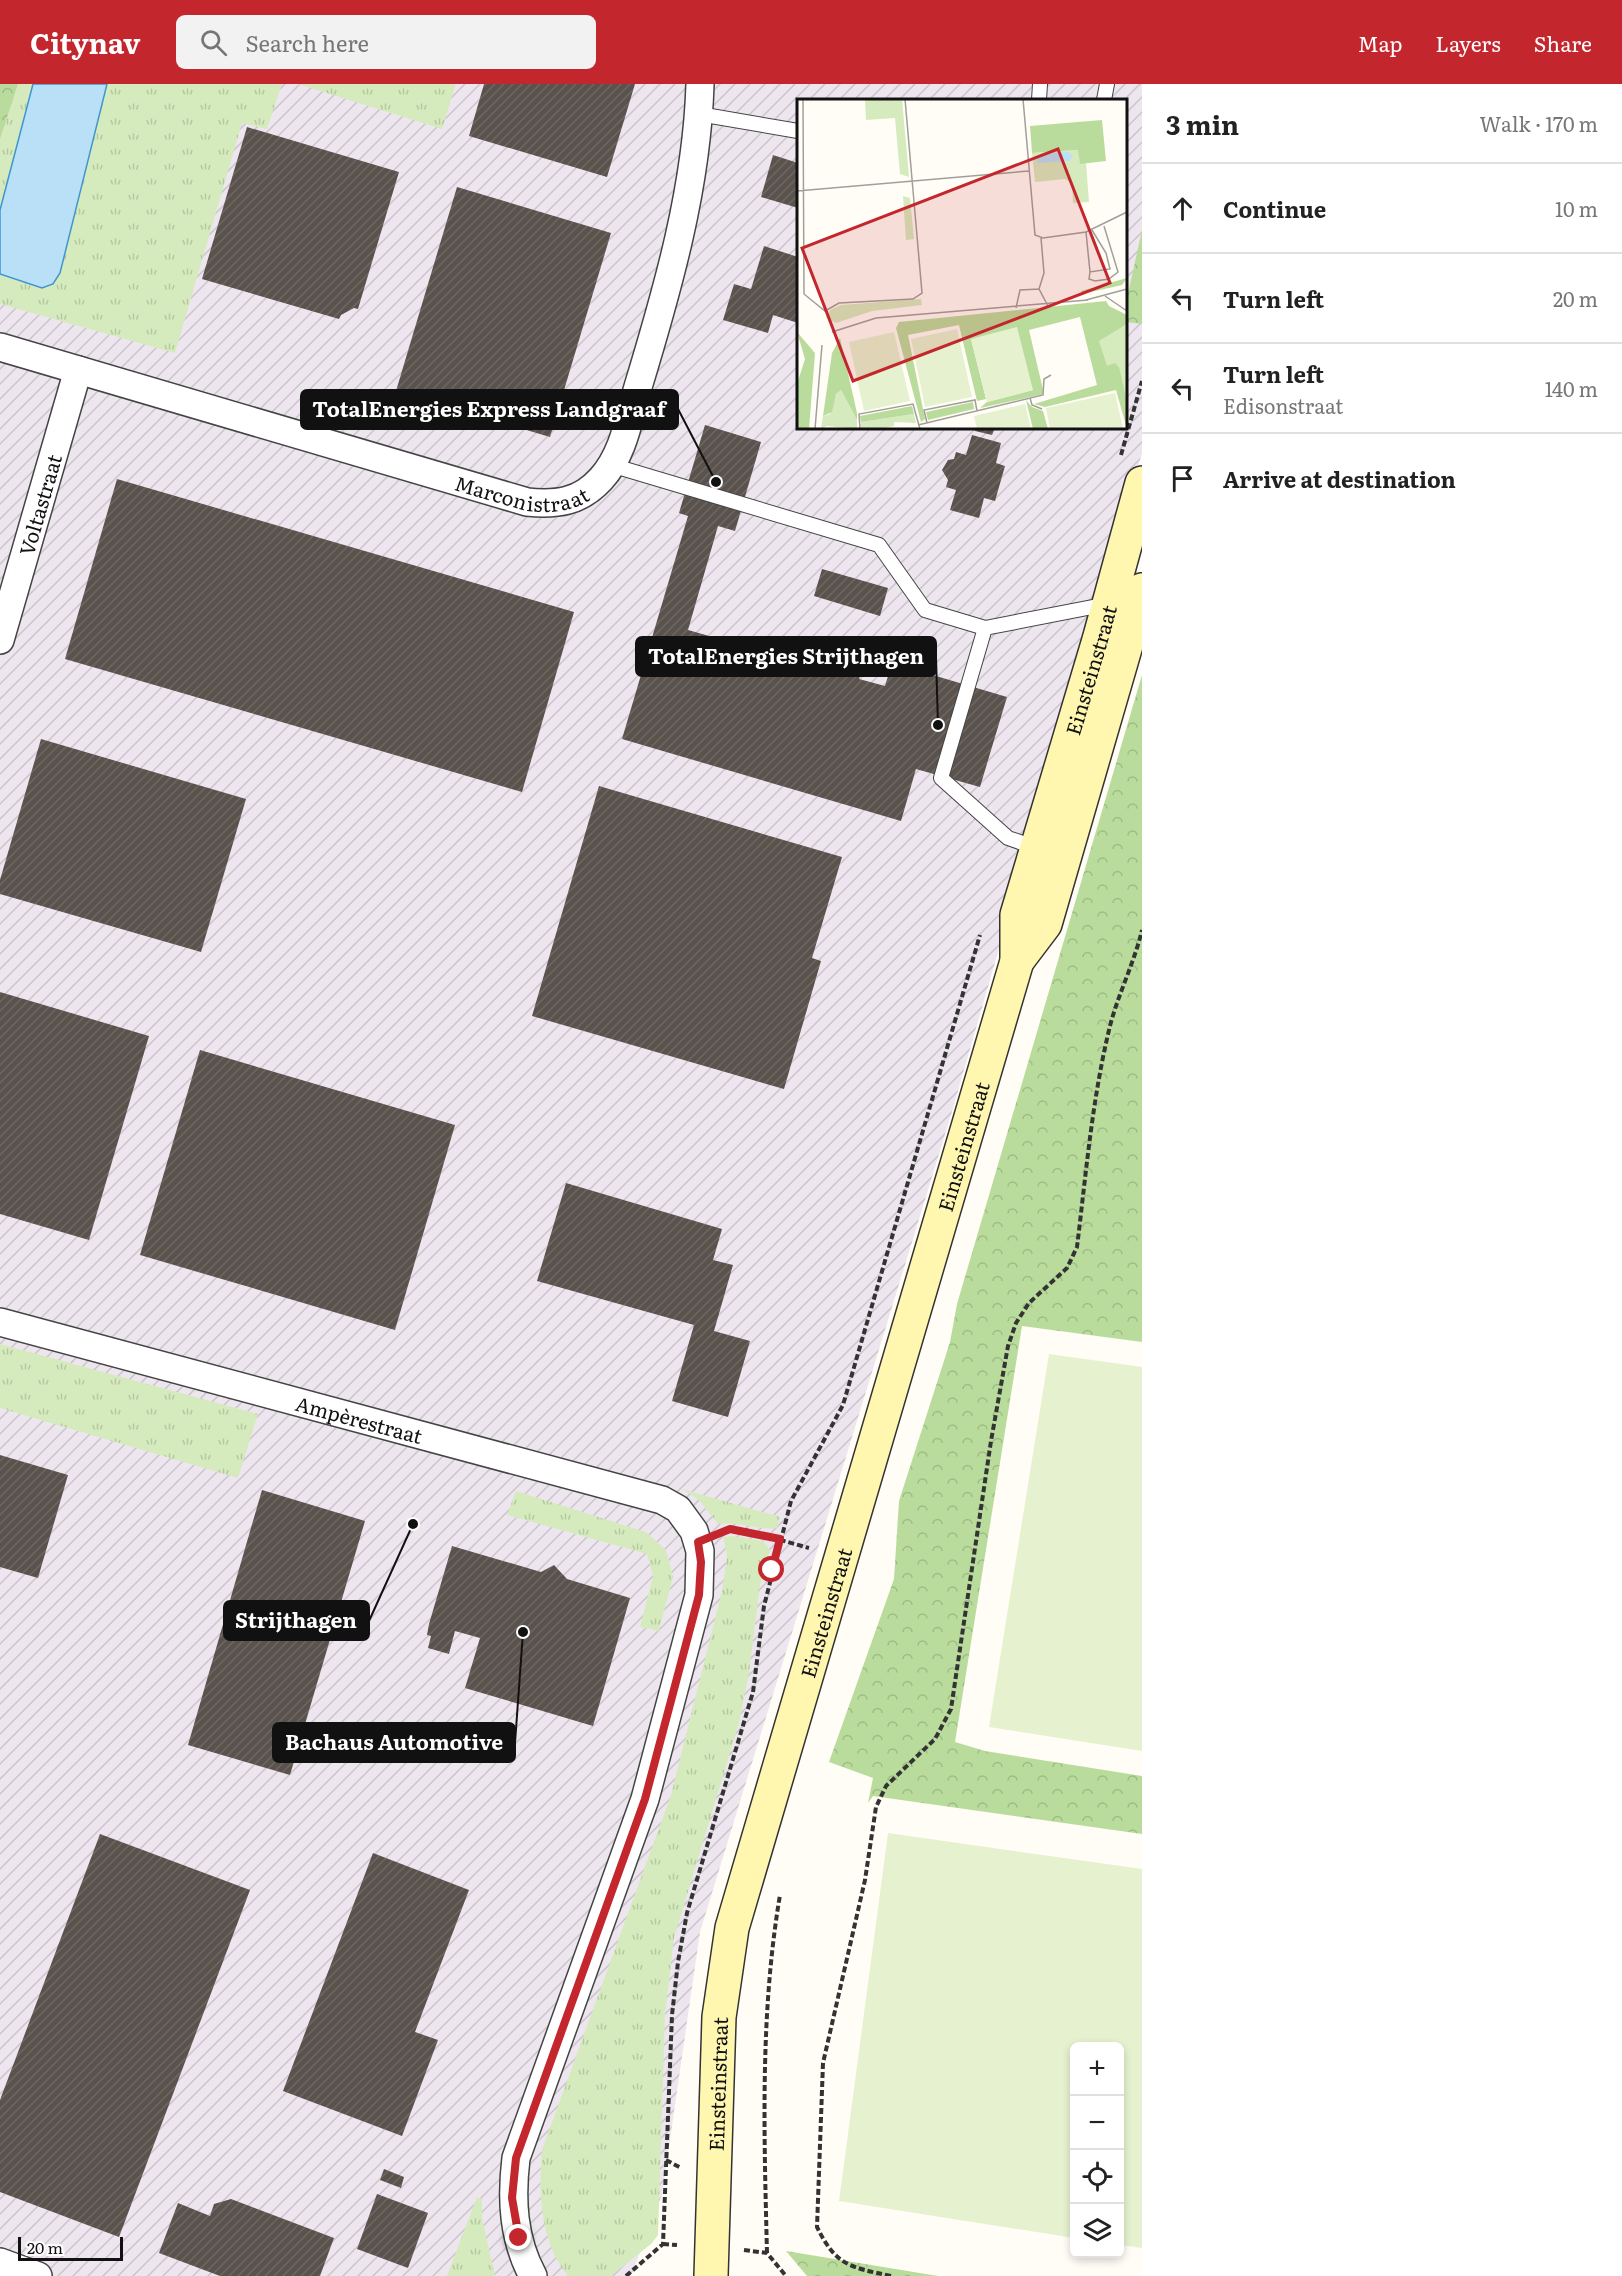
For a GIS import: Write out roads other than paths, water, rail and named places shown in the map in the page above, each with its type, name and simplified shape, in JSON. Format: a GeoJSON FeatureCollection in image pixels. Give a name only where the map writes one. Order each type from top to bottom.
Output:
{"type":"FeatureCollection","features":[{"type":"Feature","properties":{"kind":"main road","name":"Einsteinstraat"},"geometry":{"type":"LineString","coordinates":[[711,2276],[719,2017],[725,1963],[732,1928],[1017,961],[1045,924],[1051,852],[1129,602],[1130,473]]}},
{"type":"Feature","properties":{"kind":"street","name":"Marconistraat"},"geometry":{"type":"LineString","coordinates":[[0,347],[527,502],[550,504],[572,501],[586,492],[617,457],[651,342],[687,204],[699,114],[700,84]]}},
{"type":"Feature","properties":{"kind":"street","name":"Voltastraat"},"geometry":{"type":"LineString","coordinates":[[0,640],[78,370]]}},
{"type":"Feature","properties":{"kind":"street","name":"Ampèrestraat"},"geometry":{"type":"LineString","coordinates":[[0,1322],[662,1500],[678,1509],[688,1520],[698,1542],[701,1562],[699,1595],[645,1799],[516,2158],[512,2198],[514,2218],[533,2276]]}},
{"type":"Feature","properties":{"kind":"street"},"geometry":{"type":"LineString","coordinates":[[0,2262],[38,2276]]}},
{"type":"Feature","properties":{"kind":"lane"},"geometry":{"type":"LineString","coordinates":[[1039,99],[1040,84]]}},
{"type":"Feature","properties":{"kind":"lane"},"geometry":{"type":"LineString","coordinates":[[1104,99],[1107,84]]}},
{"type":"Feature","properties":{"kind":"lane"},"geometry":{"type":"LineString","coordinates":[[699,114],[797,130]]}},
{"type":"Feature","properties":{"kind":"lane"},"geometry":{"type":"LineString","coordinates":[[611,465],[879,545],[925,610],[985,628],[1129,602]]}},
{"type":"Feature","properties":{"kind":"lane"},"geometry":{"type":"LineString","coordinates":[[985,628],[940,778],[1008,838],[1051,852]]}},
{"type":"Feature","properties":{"kind":"water"},"geometry":{"type":"Polygon","coordinates":[[[33,84],[107,84],[60,273],[53,284],[42,288],[0,274],[0,210],[33,84]]]}},
{"type":"Feature","properties":{"kind":"place","name":"TotalEnergies Express Landgraaf"},"geometry":{"type":"Point","coordinates":[716,482]}},
{"type":"Feature","properties":{"kind":"place","name":"TotalEnergies Strijthagen"},"geometry":{"type":"Point","coordinates":[938,725]}},
{"type":"Feature","properties":{"kind":"place","name":"Strijthagen"},"geometry":{"type":"Point","coordinates":[413,1524]}},
{"type":"Feature","properties":{"kind":"place","name":"Bachaus Automotive"},"geometry":{"type":"Point","coordinates":[523,1632]}}]}
